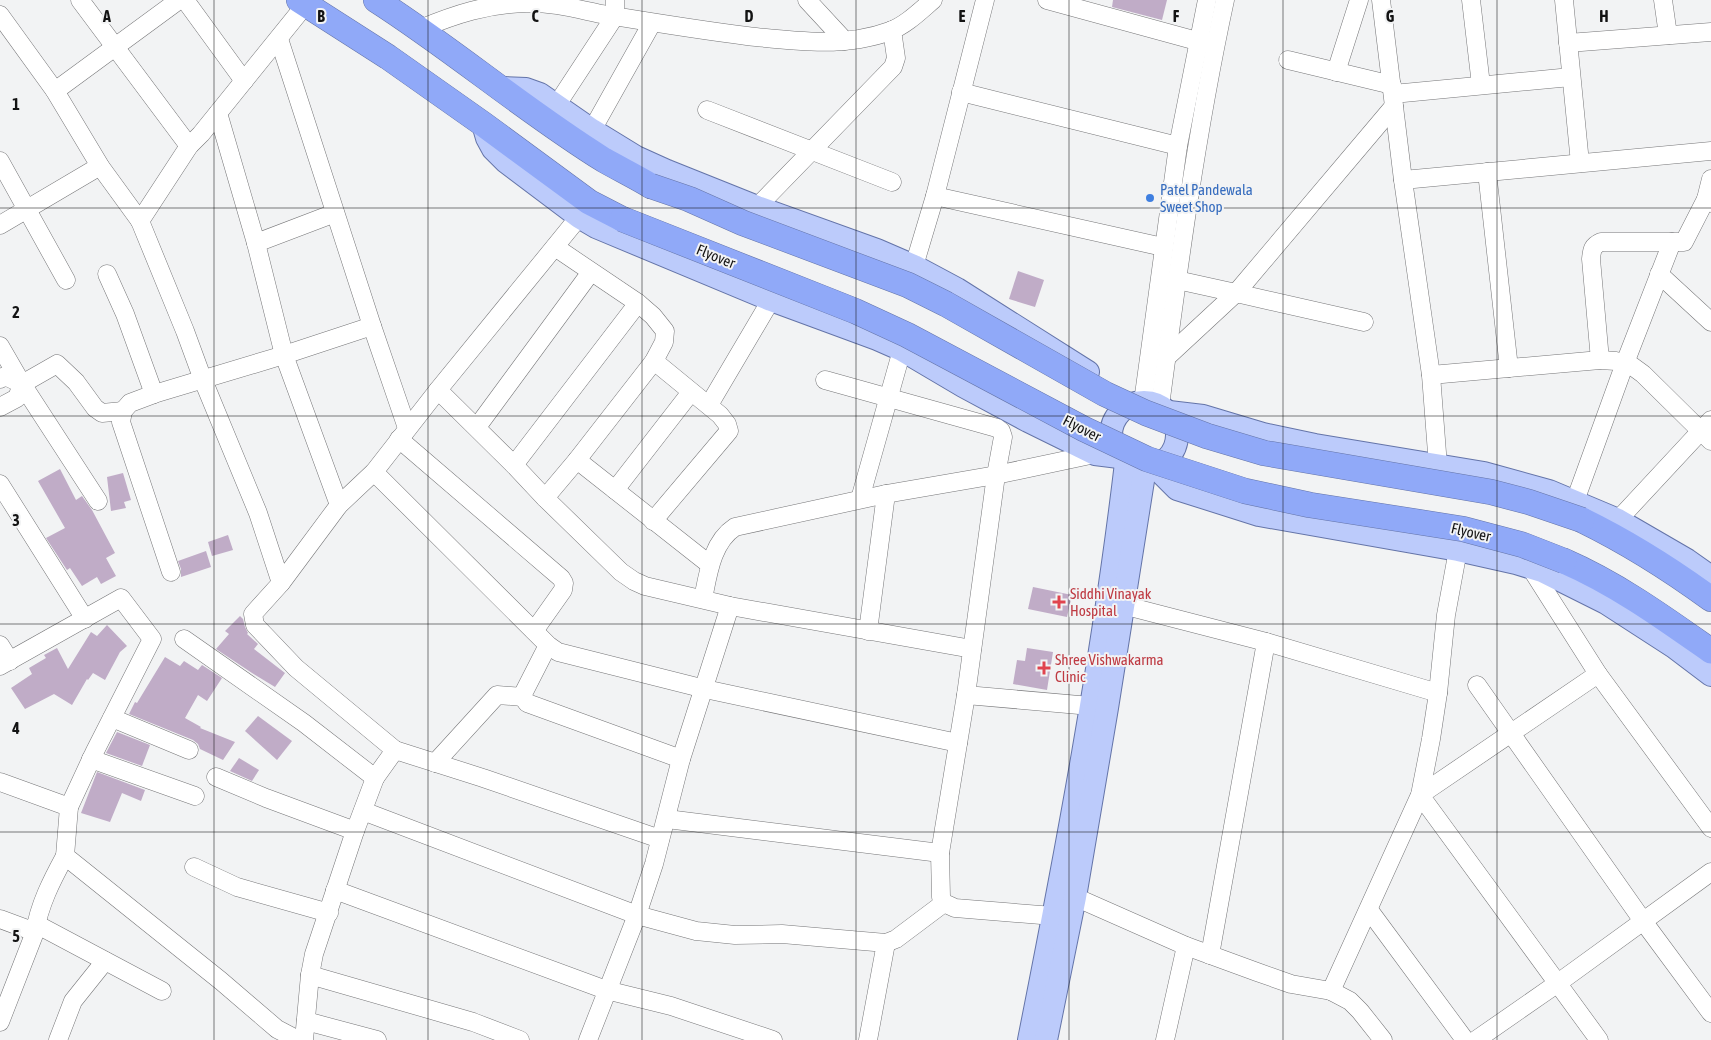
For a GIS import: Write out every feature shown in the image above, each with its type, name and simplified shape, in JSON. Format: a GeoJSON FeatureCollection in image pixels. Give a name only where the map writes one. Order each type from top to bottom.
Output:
{"type":"FeatureCollection","features":[{"type":"Feature","properties":{"kind":"highway"},"geometry":{"type":"LineString","coordinates":[[376,0],[605,160],[651,186],[689,199],[743,223],[908,285],[1146,414],[1206,436],[1264,454],[1439,482],[1491,492],[1529,502],[1578,510],[1617,539],[1680,576],[1711,598]]}},
{"type":"Feature","properties":{"kind":"highway","name":"Flyover"},"geometry":{"type":"LineString","coordinates":[[303,2],[388,57],[582,197],[622,219],[855,311],[907,334],[1076,425],[1147,459],[1246,492],[1310,505],[1463,529],[1523,545],[1564,561],[1614,586],[1654,610],[1711,651]]}},
{"type":"Feature","properties":{"kind":"main road"},"geometry":{"type":"LineString","coordinates":[[483,124],[490,144],[506,162],[579,217],[616,236],[771,300],[842,325],[902,350],[980,395],[1095,454],[1136,463],[1164,461],[1171,453],[1176,443],[1177,432],[1174,421],[1152,405],[958,288],[877,250],[667,172],[592,130],[540,94],[526,89],[501,88]]}},
{"type":"Feature","properties":{"kind":"main road"},"geometry":{"type":"LineString","coordinates":[[1711,577],[1687,560],[1618,520],[1578,510],[1518,482],[1484,473],[1314,446],[1263,434],[1203,416],[1152,405],[1129,404],[1114,418],[1111,428],[1110,438],[1113,448],[1177,489],[1259,515],[1458,550],[1530,567],[1564,581],[1606,603],[1667,642],[1711,675]]}},
{"type":"Feature","properties":{"kind":"main road"},"geometry":{"type":"LineString","coordinates":[[1046,1040],[1116,604],[1136,463]]}},
{"type":"Feature","properties":{"kind":"main road"},"geometry":{"type":"LineString","coordinates":[[1029,1040],[1067,910]]}},
{"type":"Feature","properties":{"kind":"street"},"geometry":{"type":"LineString","coordinates":[[80,0],[189,146]]}},
{"type":"Feature","properties":{"kind":"street"},"geometry":{"type":"LineString","coordinates":[[56,91],[179,0]]}},
{"type":"Feature","properties":{"kind":"street"},"geometry":{"type":"LineString","coordinates":[[185,0],[244,81]]}},
{"type":"Feature","properties":{"kind":"street"},"geometry":{"type":"LineString","coordinates":[[807,0],[845,41]]}},
{"type":"Feature","properties":{"kind":"street"},"geometry":{"type":"LineString","coordinates":[[420,29],[474,8],[528,1],[615,8],[652,23],[691,29],[791,41],[845,41],[892,30],[917,14],[933,0]]}},
{"type":"Feature","properties":{"kind":"street"},"geometry":{"type":"LineString","coordinates":[[914,266],[935,196],[985,0]]}},
{"type":"Feature","properties":{"kind":"street"},"geometry":{"type":"LineString","coordinates":[[1047,0],[1215,46]]}},
{"type":"Feature","properties":{"kind":"street"},"geometry":{"type":"LineString","coordinates":[[1152,405],[1163,247],[1178,146],[1206,0]]}},
{"type":"Feature","properties":{"kind":"street"},"geometry":{"type":"LineString","coordinates":[[1152,405],[1166,357],[1197,152],[1215,46],[1226,0]]}},
{"type":"Feature","properties":{"kind":"street"},"geometry":{"type":"LineString","coordinates":[[1336,72],[1359,0]]}},
{"type":"Feature","properties":{"kind":"street"},"geometry":{"type":"LineString","coordinates":[[1381,0],[1403,180],[1431,375],[1438,466]]}},
{"type":"Feature","properties":{"kind":"street"},"geometry":{"type":"LineString","coordinates":[[1471,0],[1481,85]]}},
{"type":"Feature","properties":{"kind":"street"},"geometry":{"type":"LineString","coordinates":[[1564,0],[1570,77],[1580,163]]}},
{"type":"Feature","properties":{"kind":"street"},"geometry":{"type":"LineString","coordinates":[[1663,0],[1668,35]]}},
{"type":"Feature","properties":{"kind":"street"},"geometry":{"type":"LineString","coordinates":[[140,221],[189,146],[279,39],[303,2]]}},
{"type":"Feature","properties":{"kind":"street"},"geometry":{"type":"LineString","coordinates":[[556,106],[615,8]]}},
{"type":"Feature","properties":{"kind":"street"},"geometry":{"type":"LineString","coordinates":[[0,15],[56,91],[100,166],[140,221],[258,513],[281,583]]}},
{"type":"Feature","properties":{"kind":"street"},"geometry":{"type":"LineString","coordinates":[[592,130],[652,23]]}},
{"type":"Feature","properties":{"kind":"street"},"geometry":{"type":"LineString","coordinates":[[757,207],[893,67],[896,58],[892,30]]}},
{"type":"Feature","properties":{"kind":"street"},"geometry":{"type":"LineString","coordinates":[[1568,43],[1711,32]]}},
{"type":"Feature","properties":{"kind":"street"},"geometry":{"type":"LineString","coordinates":[[279,39],[372,326],[403,434],[564,583],[563,590],[534,631]]}},
{"type":"Feature","properties":{"kind":"street"},"geometry":{"type":"LineString","coordinates":[[1288,60],[1336,72],[1393,95],[1570,77]]}},
{"type":"Feature","properties":{"kind":"street"},"geometry":{"type":"LineString","coordinates":[[961,92],[1178,146]]}},
{"type":"Feature","properties":{"kind":"street"},"geometry":{"type":"LineString","coordinates":[[1166,357],[1236,293],[1393,95]]}},
{"type":"Feature","properties":{"kind":"street"},"geometry":{"type":"LineString","coordinates":[[707,110],[892,182]]}},
{"type":"Feature","properties":{"kind":"street"},"geometry":{"type":"LineString","coordinates":[[218,113],[256,243],[284,355],[340,505]]}},
{"type":"Feature","properties":{"kind":"street"},"geometry":{"type":"LineString","coordinates":[[1403,180],[1711,151]]}},
{"type":"Feature","properties":{"kind":"street"},"geometry":{"type":"LineString","coordinates":[[0,161],[66,280]]}},
{"type":"Feature","properties":{"kind":"street"},"geometry":{"type":"LineString","coordinates":[[0,225],[100,166]]}},
{"type":"Feature","properties":{"kind":"street"},"geometry":{"type":"LineString","coordinates":[[1487,172],[1509,368]]}},
{"type":"Feature","properties":{"kind":"street"},"geometry":{"type":"LineString","coordinates":[[1600,360],[1591,259],[1592,248],[1595,244],[1601,242],[1684,242],[1709,201],[1711,179]]}},
{"type":"Feature","properties":{"kind":"street"},"geometry":{"type":"LineString","coordinates":[[935,196],[1163,247]]}},
{"type":"Feature","properties":{"kind":"street"},"geometry":{"type":"LineString","coordinates":[[256,243],[336,213]]}},
{"type":"Feature","properties":{"kind":"street"},"geometry":{"type":"LineString","coordinates":[[579,217],[374,472],[340,505],[281,583],[253,614],[253,620],[255,625],[296,668],[395,750],[660,839]]}},
{"type":"Feature","properties":{"kind":"street"},"geometry":{"type":"LineString","coordinates":[[1578,510],[1625,362],[1672,242]]}},
{"type":"Feature","properties":{"kind":"street"},"geometry":{"type":"LineString","coordinates":[[545,498],[654,361],[664,342],[665,331],[653,316],[638,303],[555,247]]}},
{"type":"Feature","properties":{"kind":"street"},"geometry":{"type":"LineString","coordinates":[[478,427],[591,272]]}},
{"type":"Feature","properties":{"kind":"street"},"geometry":{"type":"LineString","coordinates":[[107,274],[125,314],[154,394]]}},
{"type":"Feature","properties":{"kind":"street"},"geometry":{"type":"LineString","coordinates":[[1659,274],[1711,322]]}},
{"type":"Feature","properties":{"kind":"street"},"geometry":{"type":"LineString","coordinates":[[1177,280],[1364,322]]}},
{"type":"Feature","properties":{"kind":"street"},"geometry":{"type":"LineString","coordinates":[[709,405],[771,300]]}},
{"type":"Feature","properties":{"kind":"street"},"geometry":{"type":"LineString","coordinates":[[514,465],[638,303]]}},
{"type":"Feature","properties":{"kind":"street"},"geometry":{"type":"LineString","coordinates":[[171,572],[121,422],[123,411],[130,403],[154,394],[372,326]]}},
{"type":"Feature","properties":{"kind":"street"},"geometry":{"type":"LineString","coordinates":[[0,346],[22,384],[98,501]]}},
{"type":"Feature","properties":{"kind":"street"},"geometry":{"type":"LineString","coordinates":[[860,499],[902,350]]}},
{"type":"Feature","properties":{"kind":"street"},"geometry":{"type":"LineString","coordinates":[[1431,375],[1600,360],[1625,362],[1643,374],[1708,431],[1618,520]]}},
{"type":"Feature","properties":{"kind":"street"},"geometry":{"type":"LineString","coordinates":[[653,521],[729,430],[727,424],[709,405],[654,361]]}},
{"type":"Feature","properties":{"kind":"street"},"geometry":{"type":"LineString","coordinates":[[0,407],[17,398],[22,384],[57,364],[76,382],[95,408],[102,413],[123,411]]}},
{"type":"Feature","properties":{"kind":"street"},"geometry":{"type":"LineString","coordinates":[[0,379],[5,376],[22,384]]}},
{"type":"Feature","properties":{"kind":"street"},"geometry":{"type":"LineString","coordinates":[[825,380],[997,428],[1001,431],[1003,437],[996,475],[966,695],[940,853],[941,897],[944,903],[955,908],[1067,910],[1186,946],[1291,984],[1331,991],[1350,1001],[1383,1040]]}},
{"type":"Feature","properties":{"kind":"street"},"geometry":{"type":"LineString","coordinates":[[438,390],[478,427],[545,498],[621,572],[634,582],[730,606],[972,649]]}},
{"type":"Feature","properties":{"kind":"street"},"geometry":{"type":"LineString","coordinates":[[615,490],[691,392]]}},
{"type":"Feature","properties":{"kind":"street"},"geometry":{"type":"LineString","coordinates":[[703,599],[709,564],[723,538],[735,527],[860,499],[996,475],[1095,454]]}},
{"type":"Feature","properties":{"kind":"street"},"geometry":{"type":"LineString","coordinates":[[577,460],[709,564]]}},
{"type":"Feature","properties":{"kind":"street"},"geometry":{"type":"LineString","coordinates":[[374,472],[548,645],[558,652],[705,688],[958,743]]}},
{"type":"Feature","properties":{"kind":"street"},"geometry":{"type":"LineString","coordinates":[[0,484],[85,618]]}},
{"type":"Feature","properties":{"kind":"street"},"geometry":{"type":"LineString","coordinates":[[868,631],[886,494]]}},
{"type":"Feature","properties":{"kind":"street"},"geometry":{"type":"LineString","coordinates":[[1331,991],[1420,795],[1438,693],[1446,615],[1458,550]]}},
{"type":"Feature","properties":{"kind":"street"},"geometry":{"type":"LineString","coordinates":[[1530,567],[1598,674],[1711,828]]}},
{"type":"Feature","properties":{"kind":"street"},"geometry":{"type":"LineString","coordinates":[[0,645],[5,664],[121,598],[152,639],[91,759],[69,807],[65,856],[49,884],[36,928],[0,1022]]}},
{"type":"Feature","properties":{"kind":"street"},"geometry":{"type":"LineString","coordinates":[[1116,604],[1266,642],[1438,693]]}},
{"type":"Feature","properties":{"kind":"street"},"geometry":{"type":"LineString","coordinates":[[588,1040],[637,915],[654,864],[681,759],[730,606]]}},
{"type":"Feature","properties":{"kind":"street"},"geometry":{"type":"LineString","coordinates":[[184,639],[304,723],[375,778]]}},
{"type":"Feature","properties":{"kind":"street"},"geometry":{"type":"LineString","coordinates":[[1210,955],[1266,642]]}},
{"type":"Feature","properties":{"kind":"street"},"geometry":{"type":"LineString","coordinates":[[524,697],[548,645]]}},
{"type":"Feature","properties":{"kind":"street"},"geometry":{"type":"LineString","coordinates":[[1420,795],[1598,674]]}},
{"type":"Feature","properties":{"kind":"street"},"geometry":{"type":"LineString","coordinates":[[1477,685],[1643,921],[1711,1014]]}},
{"type":"Feature","properties":{"kind":"street"},"geometry":{"type":"LineString","coordinates":[[435,763],[497,695],[524,697]]}},
{"type":"Feature","properties":{"kind":"street"},"geometry":{"type":"LineString","coordinates":[[966,695],[1099,707]]}},
{"type":"Feature","properties":{"kind":"street"},"geometry":{"type":"LineString","coordinates":[[524,697],[527,703],[532,706],[681,759]]}},
{"type":"Feature","properties":{"kind":"street"},"geometry":{"type":"LineString","coordinates":[[112,718],[189,750]]}},
{"type":"Feature","properties":{"kind":"street"},"geometry":{"type":"LineString","coordinates":[[304,1040],[310,975],[314,954],[355,830],[375,778],[395,750]]}},
{"type":"Feature","properties":{"kind":"street"},"geometry":{"type":"LineString","coordinates":[[91,759],[195,796]]}},
{"type":"Feature","properties":{"kind":"street"},"geometry":{"type":"LineString","coordinates":[[216,777],[266,798],[355,830]]}},
{"type":"Feature","properties":{"kind":"street"},"geometry":{"type":"LineString","coordinates":[[0,782],[69,807]]}},
{"type":"Feature","properties":{"kind":"street"},"geometry":{"type":"LineString","coordinates":[[1420,795],[1600,1040]]}},
{"type":"Feature","properties":{"kind":"street"},"geometry":{"type":"LineString","coordinates":[[363,811],[637,915],[696,931],[718,934],[782,934],[886,943],[896,939],[944,903]]}},
{"type":"Feature","properties":{"kind":"street"},"geometry":{"type":"LineString","coordinates":[[667,818],[940,853]]}},
{"type":"Feature","properties":{"kind":"street"},"geometry":{"type":"LineString","coordinates":[[65,856],[221,980],[277,1029],[298,1040]]}},
{"type":"Feature","properties":{"kind":"street"},"geometry":{"type":"LineString","coordinates":[[194,867],[236,887],[329,912]]}},
{"type":"Feature","properties":{"kind":"street"},"geometry":{"type":"LineString","coordinates":[[1476,1040],[1558,984],[1711,872]]}},
{"type":"Feature","properties":{"kind":"street"},"geometry":{"type":"LineString","coordinates":[[335,890],[606,990],[671,1006],[773,1040]]}},
{"type":"Feature","properties":{"kind":"street"},"geometry":{"type":"LineString","coordinates":[[1369,910],[1465,1040]]}},
{"type":"Feature","properties":{"kind":"street"},"geometry":{"type":"LineString","coordinates":[[0,919],[36,928],[162,991]]}},
{"type":"Feature","properties":{"kind":"street"},"geometry":{"type":"LineString","coordinates":[[868,1040],[886,943]]}},
{"type":"Feature","properties":{"kind":"street"},"geometry":{"type":"LineString","coordinates":[[1165,1040],[1186,946]]}},
{"type":"Feature","properties":{"kind":"street"},"geometry":{"type":"LineString","coordinates":[[58,1040],[73,1001],[105,961]]}},
{"type":"Feature","properties":{"kind":"street"},"geometry":{"type":"LineString","coordinates":[[310,975],[473,1022],[520,1040]]}},
{"type":"Feature","properties":{"kind":"street"},"geometry":{"type":"LineString","coordinates":[[306,1021],[377,1040]]}},
{"type":"Feature","properties":{"kind":"building"},"geometry":{"type":"Polygon","coordinates":[[[1113,0],[1167,0],[1162,20],[1112,7],[1113,0]]]}},
{"type":"Feature","properties":{"kind":"building"},"geometry":{"type":"Polygon","coordinates":[[[1018,271],[1044,280],[1035,307],[1009,299],[1018,271]]]}},
{"type":"Feature","properties":{"kind":"building"},"geometry":{"type":"Polygon","coordinates":[[[60,469],[76,500],[82,496],[92,510],[115,553],[106,558],[116,576],[101,584],[97,577],[82,586],[70,568],[67,570],[46,538],[65,528],[38,481],[60,469]]]}},
{"type":"Feature","properties":{"kind":"building"},"geometry":{"type":"Polygon","coordinates":[[[123,473],[131,500],[124,502],[126,508],[111,511],[107,477],[123,473]]]}},
{"type":"Feature","properties":{"kind":"building"},"geometry":{"type":"Polygon","coordinates":[[[228,535],[233,550],[212,556],[208,542],[228,535]]]}},
{"type":"Feature","properties":{"kind":"building"},"geometry":{"type":"Polygon","coordinates":[[[206,551],[211,567],[181,577],[178,561],[206,551]]]}},
{"type":"Feature","properties":{"kind":"building"},"geometry":{"type":"Polygon","coordinates":[[[1033,587],[1072,595],[1067,617],[1028,609],[1033,587]]]}},
{"type":"Feature","properties":{"kind":"building"},"geometry":{"type":"Polygon","coordinates":[[[240,616],[243,619],[247,634],[258,644],[254,649],[285,673],[275,687],[216,649],[229,634],[225,631],[240,616]]]}},
{"type":"Feature","properties":{"kind":"building"},"geometry":{"type":"Polygon","coordinates":[[[107,625],[127,646],[120,652],[105,680],[93,673],[87,679],[72,705],[54,694],[25,709],[11,688],[32,674],[29,668],[46,658],[44,655],[57,648],[68,669],[91,632],[97,636],[107,625]]]}},
{"type":"Feature","properties":{"kind":"building"},"geometry":{"type":"Polygon","coordinates":[[[1027,648],[1053,652],[1047,690],[1013,684],[1017,660],[1025,661],[1027,648]]]}},
{"type":"Feature","properties":{"kind":"building"},"geometry":{"type":"Polygon","coordinates":[[[165,657],[180,666],[184,661],[198,670],[202,665],[222,678],[207,701],[198,695],[185,718],[200,728],[235,742],[223,760],[200,749],[193,740],[129,714],[165,657]]]}},
{"type":"Feature","properties":{"kind":"building"},"geometry":{"type":"Polygon","coordinates":[[[258,716],[292,741],[277,760],[245,731],[258,716]]]}},
{"type":"Feature","properties":{"kind":"building"},"geometry":{"type":"Polygon","coordinates":[[[117,732],[150,745],[142,766],[106,753],[117,732]]]}},
{"type":"Feature","properties":{"kind":"building"},"geometry":{"type":"Polygon","coordinates":[[[239,758],[259,770],[252,781],[230,771],[239,758]]]}},
{"type":"Feature","properties":{"kind":"building"},"geometry":{"type":"Polygon","coordinates":[[[97,772],[145,790],[141,801],[122,793],[110,822],[81,813],[97,772]]]}},
{"type":"Feature","properties":{"kind":"place","name":"Patel Pandewala Sweet Shop"},"geometry":{"type":"Point","coordinates":[1150,198]}},
{"type":"Feature","properties":{"kind":"place","name":"Siddhi Vinayak Hospital"},"geometry":{"type":"Point","coordinates":[1059,602]}},
{"type":"Feature","properties":{"kind":"place","name":"Shree Vishwakarma Clinic"},"geometry":{"type":"Point","coordinates":[1044,668]}}]}
